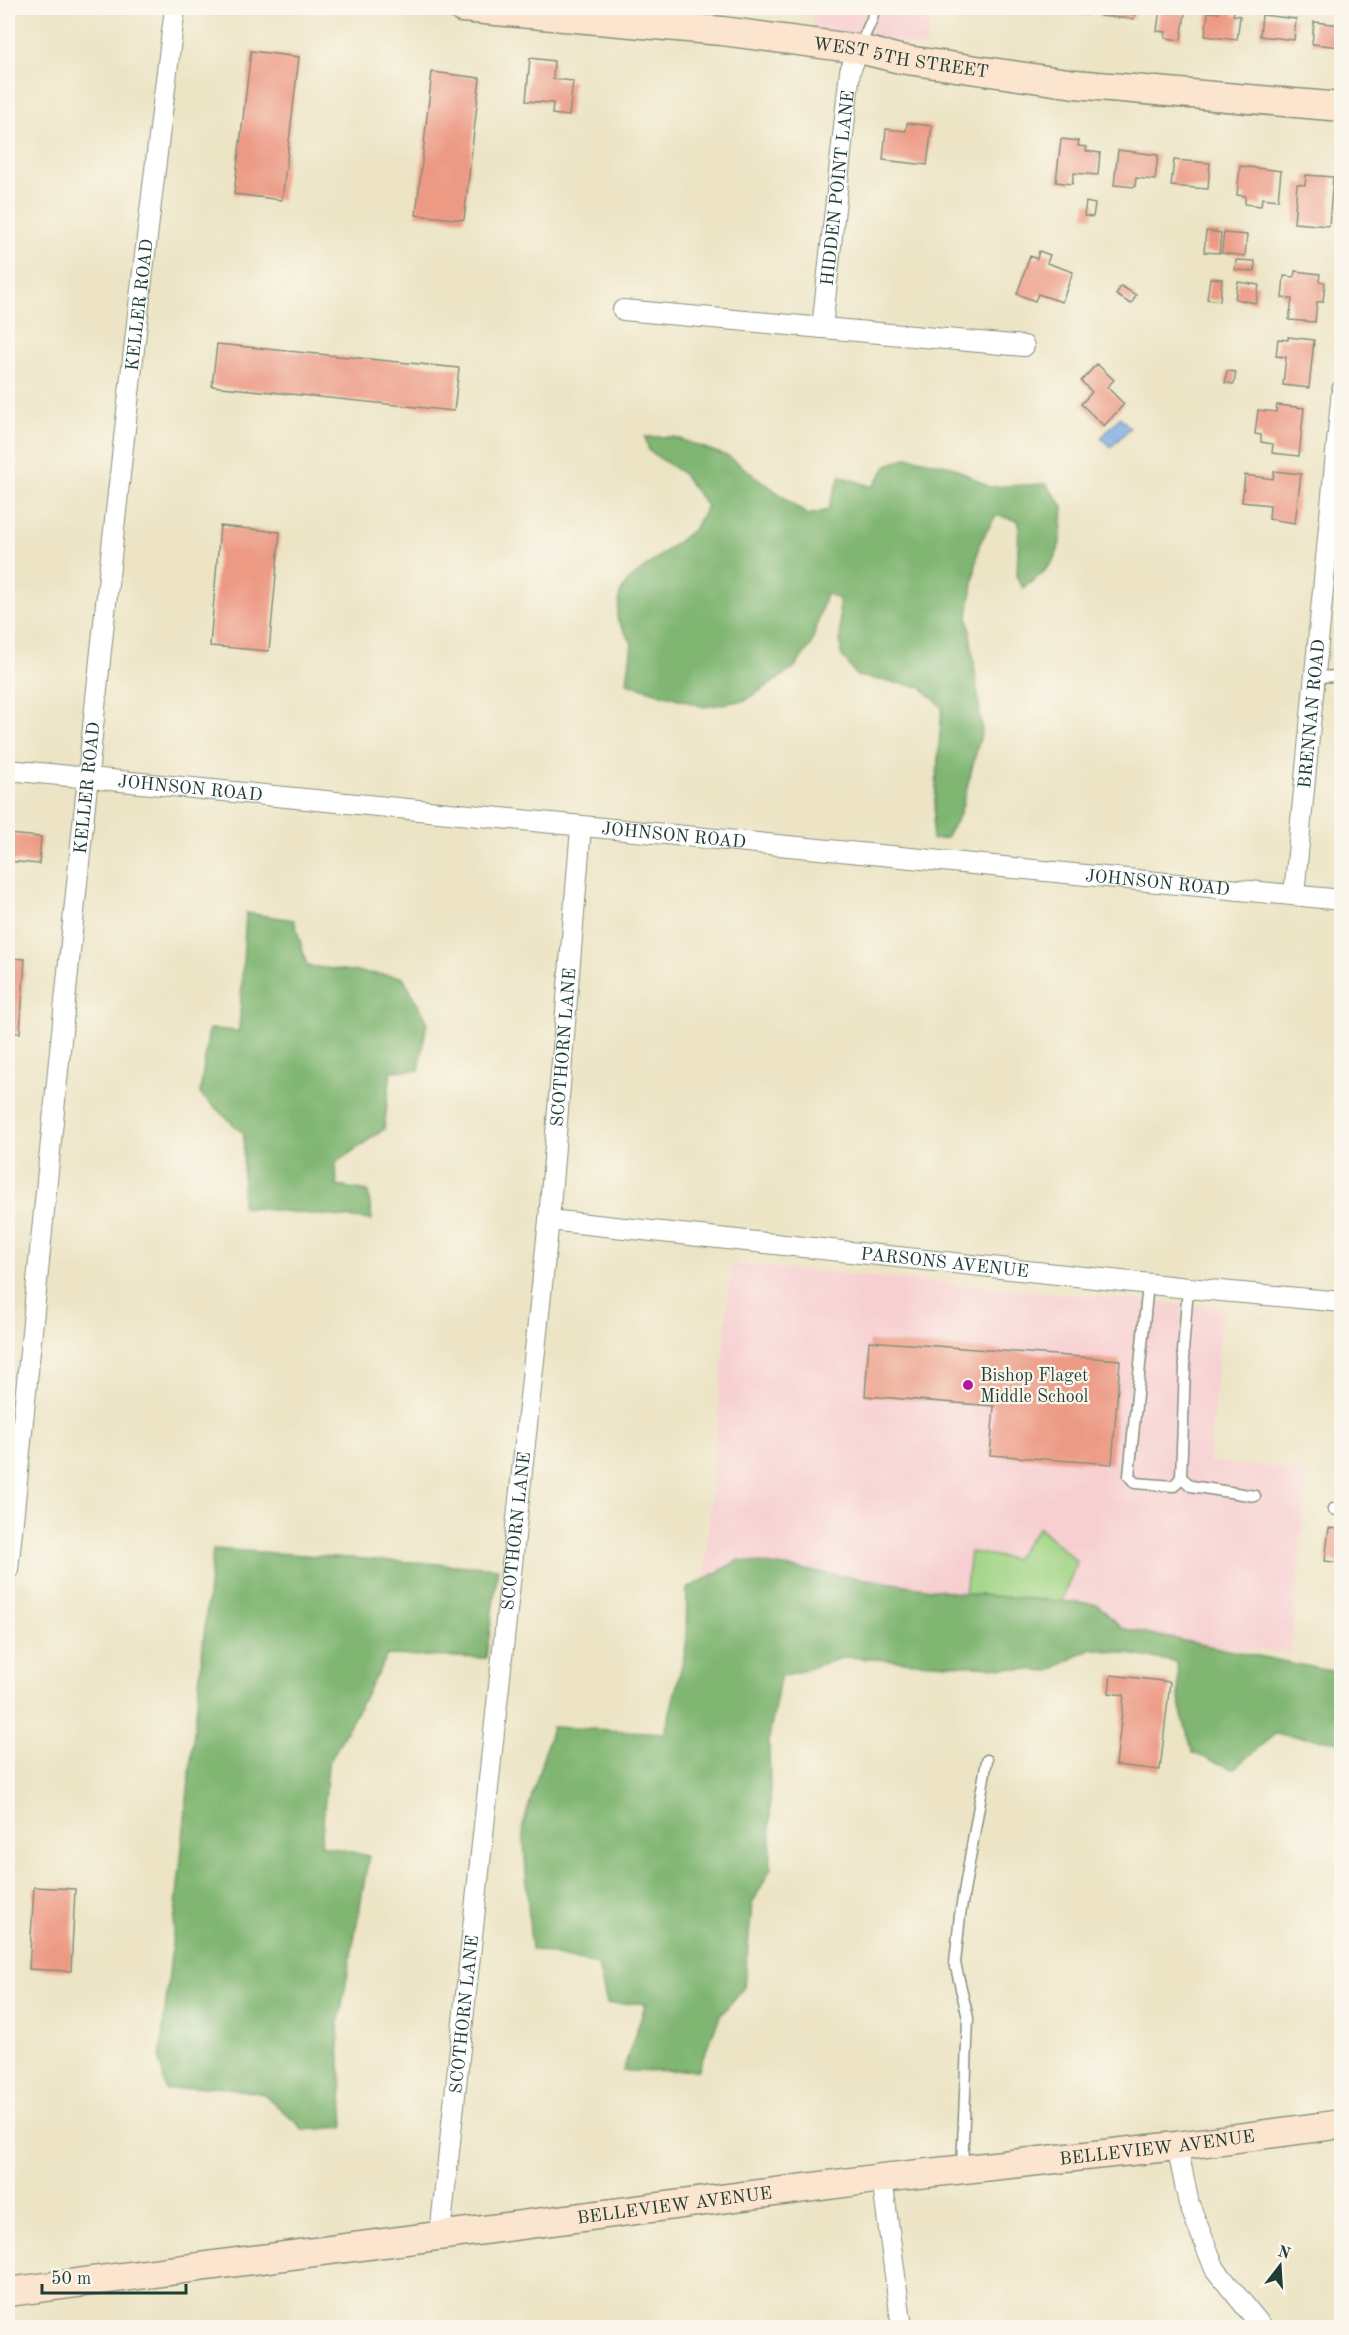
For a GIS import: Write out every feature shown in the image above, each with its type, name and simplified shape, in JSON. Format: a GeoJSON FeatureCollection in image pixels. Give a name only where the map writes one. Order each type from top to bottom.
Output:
{"type":"FeatureCollection","features":[{"type":"Feature","properties":{"kind":"street","name":"KELLER ROAD"},"geometry":{"type":"LineString","coordinates":[[8,1570],[142,262],[175,8]]}},
{"type":"Feature","properties":{"kind":"street","name":"WEST 5TH STREET"},"geometry":{"type":"LineString","coordinates":[[462,8],[722,31],[859,49],[900,59],[1075,84],[1341,107]]}},
{"type":"Feature","properties":{"kind":"street","name":"HIDDEN POINT LANE"},"geometry":{"type":"LineString","coordinates":[[822,328],[849,71],[859,49]]}},
{"type":"Feature","properties":{"kind":"street"},"geometry":{"type":"LineString","coordinates":[[623,310],[1024,346]]}},
{"type":"Feature","properties":{"kind":"street","name":"BRENNAN ROAD"},"geometry":{"type":"LineString","coordinates":[[1294,895],[1341,390]]}},
{"type":"Feature","properties":{"kind":"street","name":"JOHNSON ROAD"},"geometry":{"type":"LineString","coordinates":[[8,770],[1341,900]]}},
{"type":"Feature","properties":{"kind":"street","name":"SCOTHORN LANE"},"geometry":{"type":"LineString","coordinates":[[440,2235],[549,1220],[581,827]]}},
{"type":"Feature","properties":{"kind":"street","name":"PARSONS AVENUE"},"geometry":{"type":"LineString","coordinates":[[549,1220],[1148,1284],[1341,1302]]}},
{"type":"Feature","properties":{"kind":"street","name":"BELLEVIEW AVENUE"},"geometry":{"type":"LineString","coordinates":[[8,2292],[882,2178],[1177,2146],[1341,2124]]}},
{"type":"Feature","properties":{"kind":"street"},"geometry":{"type":"LineString","coordinates":[[1177,2146],[1189,2204],[1215,2269],[1263,2328]]}},
{"type":"Feature","properties":{"kind":"street"},"geometry":{"type":"LineString","coordinates":[[882,2178],[902,2328]]}},
{"type":"Feature","properties":{"kind":"lane"},"geometry":{"type":"LineString","coordinates":[[859,49],[872,19],[874,8]]}},
{"type":"Feature","properties":{"kind":"lane"},"geometry":{"type":"LineString","coordinates":[[1314,677],[1341,676]]}},
{"type":"Feature","properties":{"kind":"lane"},"geometry":{"type":"LineString","coordinates":[[1148,1284],[1129,1476],[1135,1483],[1174,1486],[1181,1477],[1185,1367],[1183,1352],[1188,1288]]}},
{"type":"Feature","properties":{"kind":"lane"},"geometry":{"type":"LineString","coordinates":[[1181,1477],[1191,1486],[1255,1496]]}},
{"type":"Feature","properties":{"kind":"lane"},"geometry":{"type":"LineString","coordinates":[[962,2170],[968,2018],[955,1963],[960,1916],[987,1760]]}},
{"type":"Feature","properties":{"kind":"shaded area"},"geometry":{"type":"Polygon","coordinates":[[[814,8],[931,8],[927,47],[812,32],[814,8]]]}},
{"type":"Feature","properties":{"kind":"shaded area","name":"Bishop Flaget Middle School"},"geometry":{"type":"Polygon","coordinates":[[[731,1264],[1222,1308],[1209,1462],[1307,1471],[1291,1653],[702,1600],[731,1264]]]}},
{"type":"Feature","properties":{"kind":"green space"},"geometry":{"type":"Polygon","coordinates":[[[645,437],[674,437],[729,457],[808,515],[828,510],[840,476],[873,487],[887,465],[908,457],[951,466],[989,487],[1046,484],[1063,506],[1061,534],[1056,554],[1045,571],[1023,588],[1017,577],[1019,521],[996,515],[979,545],[968,616],[982,730],[960,814],[946,838],[932,840],[942,707],[921,687],[857,676],[841,654],[839,599],[826,593],[811,645],[793,669],[746,700],[704,707],[627,683],[632,643],[617,619],[620,593],[628,581],[694,529],[707,506],[682,473],[649,451],[645,437]]]}},
{"type":"Feature","properties":{"kind":"green space"},"geometry":{"type":"Polygon","coordinates":[[[246,913],[294,920],[307,966],[403,977],[427,1021],[419,1070],[391,1071],[384,1129],[336,1163],[337,1186],[368,1191],[372,1220],[242,1207],[244,1134],[200,1094],[209,1029],[239,1031],[246,913]]]}},
{"type":"Feature","properties":{"kind":"green space"},"geometry":{"type":"Polygon","coordinates":[[[1039,1527],[1077,1562],[1061,1602],[965,1594],[970,1552],[1014,1559],[1039,1527]]]}},
{"type":"Feature","properties":{"kind":"green space"},"geometry":{"type":"Polygon","coordinates":[[[213,1549],[498,1568],[486,1658],[387,1655],[328,1765],[321,1845],[369,1856],[338,2027],[344,2127],[304,2130],[264,2094],[217,2086],[166,2090],[160,2060],[213,1549]]]}},
{"type":"Feature","properties":{"kind":"green space"},"geometry":{"type":"Polygon","coordinates":[[[739,1560],[965,1594],[1097,1604],[1121,1628],[1341,1673],[1341,1742],[1275,1734],[1233,1769],[1193,1753],[1180,1708],[1177,1662],[1091,1648],[1050,1671],[845,1657],[780,1677],[769,1738],[771,1868],[752,1904],[744,1987],[720,2016],[698,2070],[623,2071],[646,2003],[607,2004],[598,1965],[531,1949],[523,1826],[552,1727],[665,1733],[686,1648],[687,1589],[739,1560]]]}},
{"type":"Feature","properties":{"kind":"water"},"geometry":{"type":"Polygon","coordinates":[[[1120,417],[1130,428],[1111,447],[1101,438],[1120,417]]]}},
{"type":"Feature","properties":{"kind":"building"},"geometry":{"type":"Polygon","coordinates":[[[1050,8],[1087,8],[1087,15],[1059,13],[1059,10],[1050,8]]]}},
{"type":"Feature","properties":{"kind":"building"},"geometry":{"type":"Polygon","coordinates":[[[1101,8],[1135,8],[1134,19],[1100,16],[1101,8]]]}},
{"type":"Feature","properties":{"kind":"building"},"geometry":{"type":"Polygon","coordinates":[[[1160,8],[1186,8],[1181,40],[1165,38],[1166,32],[1157,31],[1160,8]]]}},
{"type":"Feature","properties":{"kind":"building"},"geometry":{"type":"Polygon","coordinates":[[[1220,8],[1235,8],[1233,15],[1240,16],[1237,40],[1205,36],[1208,12],[1219,13],[1220,8]]]}},
{"type":"Feature","properties":{"kind":"building"},"geometry":{"type":"Polygon","coordinates":[[[1262,15],[1296,19],[1294,40],[1260,36],[1262,15]]]}},
{"type":"Feature","properties":{"kind":"building"},"geometry":{"type":"Polygon","coordinates":[[[1314,22],[1342,25],[1342,47],[1312,44],[1314,22]]]}},
{"type":"Feature","properties":{"kind":"building"},"geometry":{"type":"Polygon","coordinates":[[[251,51],[299,57],[282,200],[234,194],[251,51]]]}},
{"type":"Feature","properties":{"kind":"building"},"geometry":{"type":"Polygon","coordinates":[[[530,58],[554,61],[553,79],[573,81],[569,116],[552,114],[553,103],[526,101],[530,58]]]}},
{"type":"Feature","properties":{"kind":"building"},"geometry":{"type":"Polygon","coordinates":[[[432,72],[480,78],[464,220],[416,215],[432,72]]]}},
{"type":"Feature","properties":{"kind":"building"},"geometry":{"type":"Polygon","coordinates":[[[907,123],[932,126],[927,165],[883,160],[886,129],[906,131],[907,123]]]}},
{"type":"Feature","properties":{"kind":"building"},"geometry":{"type":"Polygon","coordinates":[[[1061,139],[1079,141],[1078,146],[1087,147],[1086,151],[1100,153],[1098,175],[1074,173],[1072,184],[1056,182],[1061,139]]]}},
{"type":"Feature","properties":{"kind":"building"},"geometry":{"type":"Polygon","coordinates":[[[1118,150],[1158,155],[1155,180],[1136,178],[1135,187],[1114,185],[1118,150]]]}},
{"type":"Feature","properties":{"kind":"building"},"geometry":{"type":"Polygon","coordinates":[[[1174,160],[1210,163],[1208,189],[1171,186],[1174,160]]]}},
{"type":"Feature","properties":{"kind":"building"},"geometry":{"type":"Polygon","coordinates":[[[1240,166],[1281,171],[1278,200],[1262,198],[1261,206],[1245,204],[1245,196],[1237,195],[1240,166]]]}},
{"type":"Feature","properties":{"kind":"building"},"geometry":{"type":"Polygon","coordinates":[[[1306,175],[1333,177],[1329,226],[1294,223],[1297,184],[1305,185],[1306,175]]]}},
{"type":"Feature","properties":{"kind":"building"},"geometry":{"type":"Polygon","coordinates":[[[1086,202],[1095,204],[1093,217],[1084,216],[1086,202]]]}},
{"type":"Feature","properties":{"kind":"building"},"geometry":{"type":"Polygon","coordinates":[[[1206,231],[1221,233],[1219,253],[1204,252],[1206,231]]]}},
{"type":"Feature","properties":{"kind":"building"},"geometry":{"type":"Polygon","coordinates":[[[1224,233],[1247,235],[1245,256],[1221,253],[1224,233]]]}},
{"type":"Feature","properties":{"kind":"building"},"geometry":{"type":"Polygon","coordinates":[[[1039,251],[1050,255],[1047,263],[1073,272],[1062,302],[1038,294],[1035,301],[1017,294],[1030,256],[1037,259],[1039,251]]]}},
{"type":"Feature","properties":{"kind":"building"},"geometry":{"type":"Polygon","coordinates":[[[1236,260],[1255,261],[1255,271],[1235,270],[1236,260]]]}},
{"type":"Feature","properties":{"kind":"building"},"geometry":{"type":"Polygon","coordinates":[[[1295,271],[1320,274],[1319,281],[1325,282],[1323,302],[1317,302],[1315,322],[1289,320],[1292,299],[1282,298],[1284,276],[1294,277],[1295,271]]]}},
{"type":"Feature","properties":{"kind":"building"},"geometry":{"type":"Polygon","coordinates":[[[1210,278],[1222,279],[1220,301],[1207,299],[1210,278]]]}},
{"type":"Feature","properties":{"kind":"building"},"geometry":{"type":"Polygon","coordinates":[[[1238,282],[1259,285],[1256,303],[1235,299],[1238,282]]]}},
{"type":"Feature","properties":{"kind":"building"},"geometry":{"type":"Polygon","coordinates":[[[1121,286],[1136,295],[1131,304],[1116,295],[1121,286]]]}},
{"type":"Feature","properties":{"kind":"building"},"geometry":{"type":"Polygon","coordinates":[[[1288,337],[1314,340],[1309,388],[1283,385],[1286,357],[1276,356],[1278,339],[1288,340],[1288,337]]]}},
{"type":"Feature","properties":{"kind":"building"},"geometry":{"type":"Polygon","coordinates":[[[217,344],[459,368],[454,411],[212,386],[217,344]]]}},
{"type":"Feature","properties":{"kind":"building"},"geometry":{"type":"Polygon","coordinates":[[[1097,364],[1114,380],[1107,387],[1124,404],[1104,426],[1081,404],[1092,392],[1081,381],[1097,364]]]}},
{"type":"Feature","properties":{"kind":"building"},"geometry":{"type":"Polygon","coordinates":[[[1227,371],[1236,372],[1234,384],[1225,383],[1227,371]]]}},
{"type":"Feature","properties":{"kind":"building"},"geometry":{"type":"Polygon","coordinates":[[[1277,405],[1304,408],[1299,456],[1272,453],[1273,444],[1261,442],[1261,435],[1255,434],[1258,410],[1276,412],[1277,405]]]}},
{"type":"Feature","properties":{"kind":"building"},"geometry":{"type":"Polygon","coordinates":[[[1274,471],[1301,474],[1295,523],[1269,519],[1270,505],[1242,502],[1245,475],[1273,479],[1274,471]]]}},
{"type":"Feature","properties":{"kind":"building"},"geometry":{"type":"Polygon","coordinates":[[[220,526],[280,532],[269,651],[210,646],[220,526]]]}},
{"type":"Feature","properties":{"kind":"building"},"geometry":{"type":"Polygon","coordinates":[[[8,834],[41,837],[39,864],[8,861],[8,834]]]}},
{"type":"Feature","properties":{"kind":"building"},"geometry":{"type":"Polygon","coordinates":[[[8,958],[25,959],[20,1033],[8,1032],[8,958]]]}},
{"type":"Feature","properties":{"kind":"building"},"geometry":{"type":"Polygon","coordinates":[[[869,1341],[1120,1360],[1112,1464],[990,1455],[994,1406],[865,1396],[869,1341]]]}},
{"type":"Feature","properties":{"kind":"building"},"geometry":{"type":"Polygon","coordinates":[[[1329,1528],[1342,1529],[1342,1563],[1325,1561],[1329,1528]]]}},
{"type":"Feature","properties":{"kind":"building"},"geometry":{"type":"Polygon","coordinates":[[[1111,1675],[1170,1682],[1160,1770],[1116,1765],[1124,1695],[1109,1693],[1111,1675]]]}},
{"type":"Feature","properties":{"kind":"building"},"geometry":{"type":"Polygon","coordinates":[[[34,1887],[75,1889],[71,1971],[29,1969],[34,1887]]]}},
{"type":"Feature","properties":{"kind":"place","name":"Bishop Flaget Middle School"},"geometry":{"type":"Point","coordinates":[968,1385]}}]}
